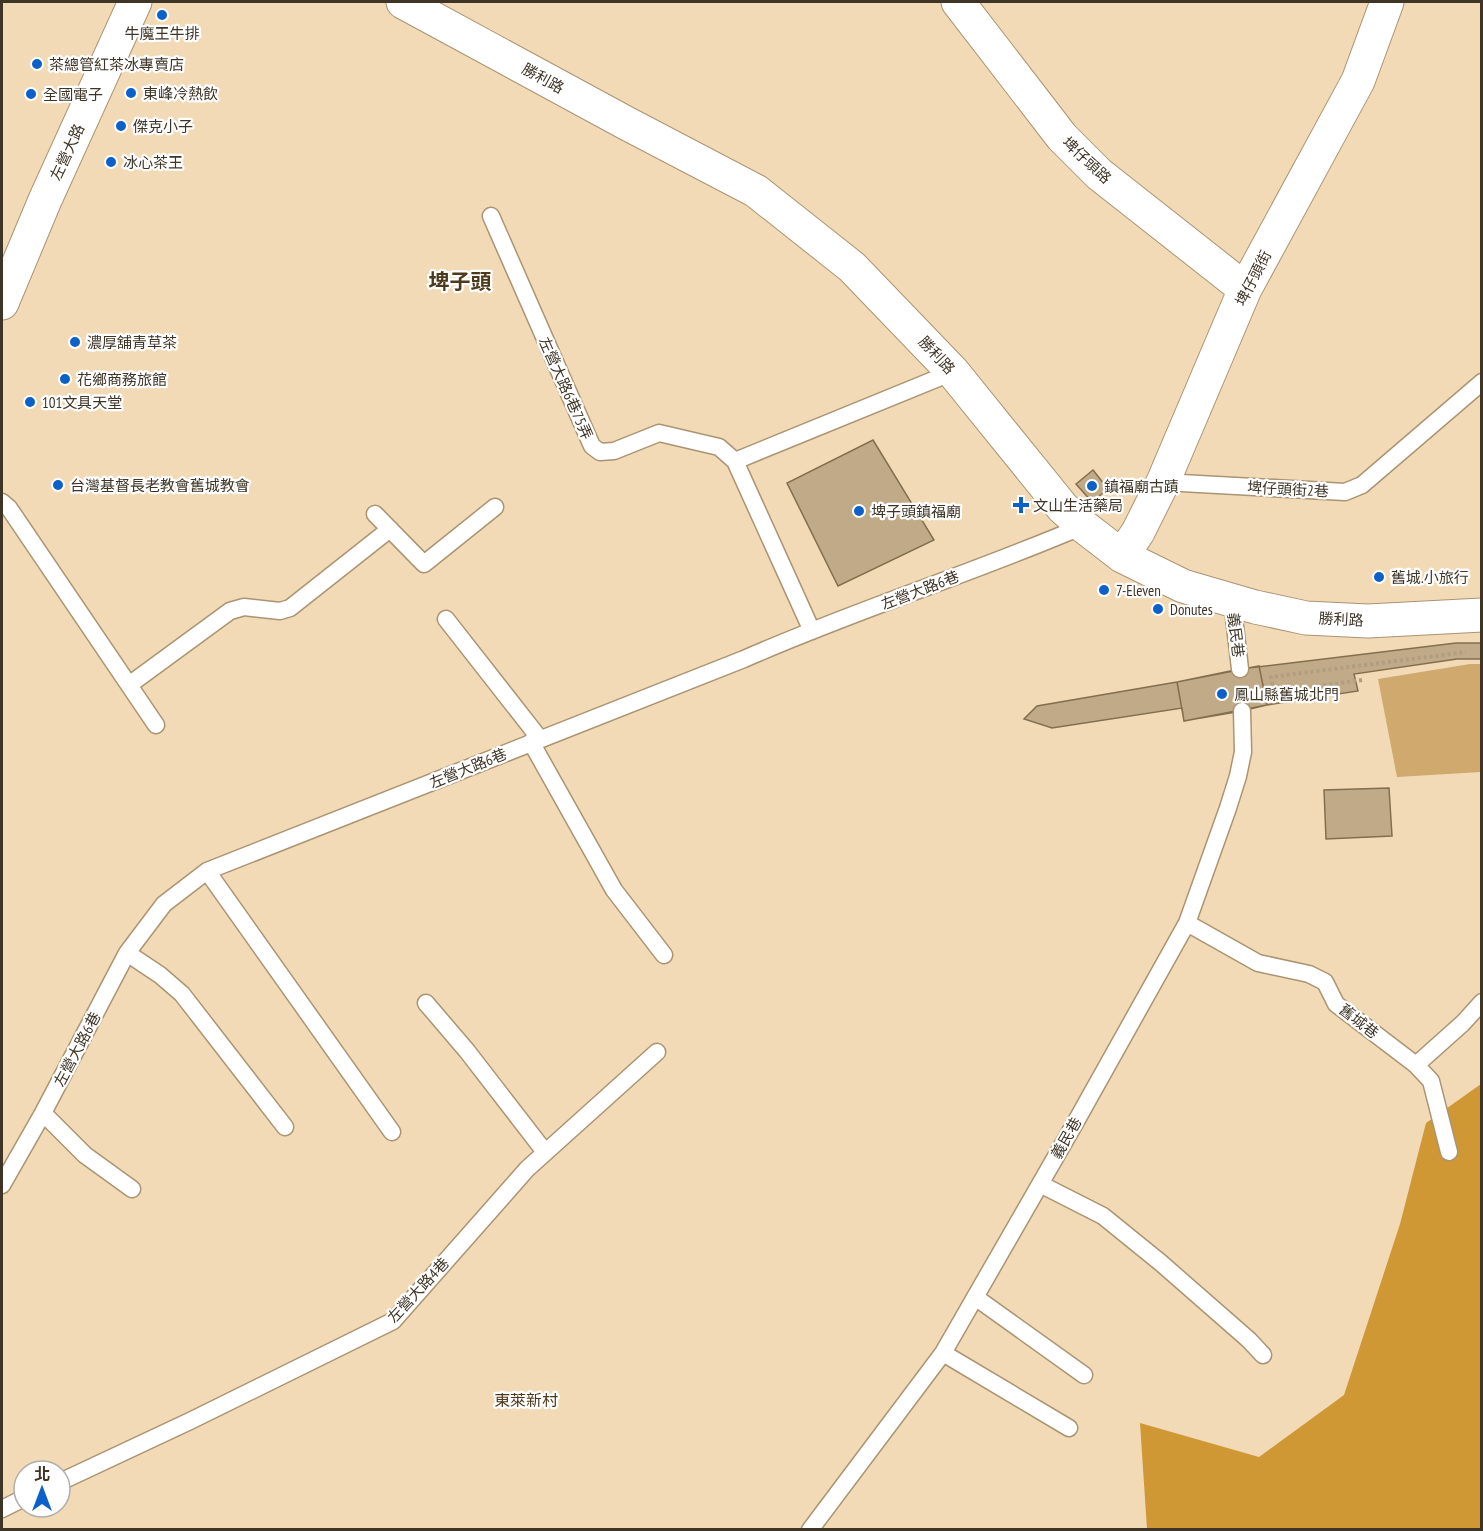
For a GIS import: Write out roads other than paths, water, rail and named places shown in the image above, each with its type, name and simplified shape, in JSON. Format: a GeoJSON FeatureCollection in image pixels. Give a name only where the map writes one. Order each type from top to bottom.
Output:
{"type":"FeatureCollection","features":[{"type":"Feature","properties":{"kind":"street","name":"左營大路"},"geometry":{"type":"LineString","coordinates":[[2,303],[45,200],[135,2]]}},
{"type":"Feature","properties":{"kind":"street","name":"勝利路"},"geometry":{"type":"LineString","coordinates":[[403,2],[615,118],[756,191],[852,267],[953,372],[1063,508],[1122,556],[1184,586],[1255,607],[1306,618],[1368,621],[1482,615]]}},
{"type":"Feature","properties":{"kind":"street","name":"埤仔頭街"},"geometry":{"type":"LineString","coordinates":[[1122,556],[1138,532],[1163,482],[1245,289],[1358,81],[1387,2]]}},
{"type":"Feature","properties":{"kind":"street","name":"埤仔頭路"},"geometry":{"type":"LineString","coordinates":[[969,6],[1062,137],[1099,174],[1245,289]]}},
{"type":"Feature","properties":{"kind":"lane","name":"左營大路6巷75弄"},"geometry":{"type":"LineString","coordinates":[[491,216],[591,446],[600,452],[614,451],[659,433],[719,447],[735,462]]}},
{"type":"Feature","properties":{"kind":"lane"},"geometry":{"type":"LineString","coordinates":[[812,631],[735,462],[953,372]]}},
{"type":"Feature","properties":{"kind":"lane","name":"埤仔頭街2巷"},"geometry":{"type":"LineString","coordinates":[[1163,482],[1345,492],[1362,485],[1482,382]]}},
{"type":"Feature","properties":{"kind":"lane"},"geometry":{"type":"LineString","coordinates":[[2,502],[9,508],[156,724]]}},
{"type":"Feature","properties":{"kind":"lane"},"geometry":{"type":"LineString","coordinates":[[375,514],[424,564],[495,507]]}},
{"type":"Feature","properties":{"kind":"lane","name":"左營大路6巷"},"geometry":{"type":"LineString","coordinates":[[2,1185],[43,1113],[127,953],[164,904],[207,871],[1083,526]]}},
{"type":"Feature","properties":{"kind":"lane"},"geometry":{"type":"LineString","coordinates":[[129,685],[230,611],[244,607],[280,611],[290,608],[390,529]]}},
{"type":"Feature","properties":{"kind":"lane","name":"義民巷"},"geometry":{"type":"LineString","coordinates":[[1232,600],[1240,669]]}},
{"type":"Feature","properties":{"kind":"lane"},"geometry":{"type":"LineString","coordinates":[[446,619],[536,740],[614,890],[664,955]]}},
{"type":"Feature","properties":{"kind":"lane","name":"義民巷"},"geometry":{"type":"LineString","coordinates":[[810,1530],[943,1353],[1188,923],[1238,776],[1243,752],[1242,711]]}},
{"type":"Feature","properties":{"kind":"lane"},"geometry":{"type":"LineString","coordinates":[[207,871],[392,1132]]}},
{"type":"Feature","properties":{"kind":"lane","name":"舊城巷"},"geometry":{"type":"LineString","coordinates":[[1188,923],[1258,963],[1309,974],[1325,982],[1336,1004],[1416,1065],[1431,1081],[1449,1152]]}},
{"type":"Feature","properties":{"kind":"lane"},"geometry":{"type":"LineString","coordinates":[[127,953],[160,975],[182,994],[285,1127]]}},
{"type":"Feature","properties":{"kind":"lane"},"geometry":{"type":"LineString","coordinates":[[1416,1065],[1463,1023],[1482,1002]]}},
{"type":"Feature","properties":{"kind":"lane"},"geometry":{"type":"LineString","coordinates":[[426,1003],[467,1051],[545,1152]]}},
{"type":"Feature","properties":{"kind":"lane","name":"左營大路4巷"},"geometry":{"type":"LineString","coordinates":[[72,1476],[393,1321],[527,1169],[657,1052]]}},
{"type":"Feature","properties":{"kind":"lane"},"geometry":{"type":"LineString","coordinates":[[43,1113],[85,1155],[132,1189]]}},
{"type":"Feature","properties":{"kind":"lane"},"geometry":{"type":"LineString","coordinates":[[1040,1184],[1103,1216],[1161,1263],[1263,1355]]}},
{"type":"Feature","properties":{"kind":"lane"},"geometry":{"type":"LineString","coordinates":[[975,1297],[1084,1376]]}},
{"type":"Feature","properties":{"kind":"lane"},"geometry":{"type":"LineString","coordinates":[[943,1353],[1069,1428]]}},
{"type":"Feature","properties":{"kind":"place","name":"牛魔王牛排"},"geometry":{"type":"Point","coordinates":[162,15]}},
{"type":"Feature","properties":{"kind":"place","name":"茶總管紅茶冰專賣店"},"geometry":{"type":"Point","coordinates":[37,64]}},
{"type":"Feature","properties":{"kind":"place","name":"東峰冷熱飲"},"geometry":{"type":"Point","coordinates":[131,93]}},
{"type":"Feature","properties":{"kind":"place","name":"全國電子"},"geometry":{"type":"Point","coordinates":[31,94]}},
{"type":"Feature","properties":{"kind":"place","name":"傑克小子"},"geometry":{"type":"Point","coordinates":[121,126]}},
{"type":"Feature","properties":{"kind":"place","name":"冰心茶王"},"geometry":{"type":"Point","coordinates":[111,162]}},
{"type":"Feature","properties":{"kind":"place","name":"濃厚舖青草茶"},"geometry":{"type":"Point","coordinates":[75,342]}},
{"type":"Feature","properties":{"kind":"place","name":"花鄉商務旅館"},"geometry":{"type":"Point","coordinates":[65,379]}},
{"type":"Feature","properties":{"kind":"place","name":"101文具天堂"},"geometry":{"type":"Point","coordinates":[30,402]}},
{"type":"Feature","properties":{"kind":"place","name":"台灣基督長老教會舊城教會"},"geometry":{"type":"Point","coordinates":[58,485]}},
{"type":"Feature","properties":{"kind":"place","name":"鎮福廟古蹟"},"geometry":{"type":"Point","coordinates":[1092,486]}},
{"type":"Feature","properties":{"kind":"place","name":"文山生活藥局"},"geometry":{"type":"Point","coordinates":[1021,505]}},
{"type":"Feature","properties":{"kind":"place","name":"埤子頭鎮福廟"},"geometry":{"type":"Point","coordinates":[859,511]}},
{"type":"Feature","properties":{"kind":"place","name":"舊城.小旅行"},"geometry":{"type":"Point","coordinates":[1379,577]}},
{"type":"Feature","properties":{"kind":"place","name":"7-Eleven"},"geometry":{"type":"Point","coordinates":[1104,590]}},
{"type":"Feature","properties":{"kind":"place","name":"Donutes"},"geometry":{"type":"Point","coordinates":[1158,609]}},
{"type":"Feature","properties":{"kind":"place","name":"鳳山縣舊城北門"},"geometry":{"type":"Point","coordinates":[1222,694]}},
{"type":"Feature","properties":{"kind":"district","name":"埤子頭"},"geometry":{"type":"Point","coordinates":[460,281]}},
{"type":"Feature","properties":{"kind":"district","name":"東萊新村"},"geometry":{"type":"Point","coordinates":[526,1400]}}]}
